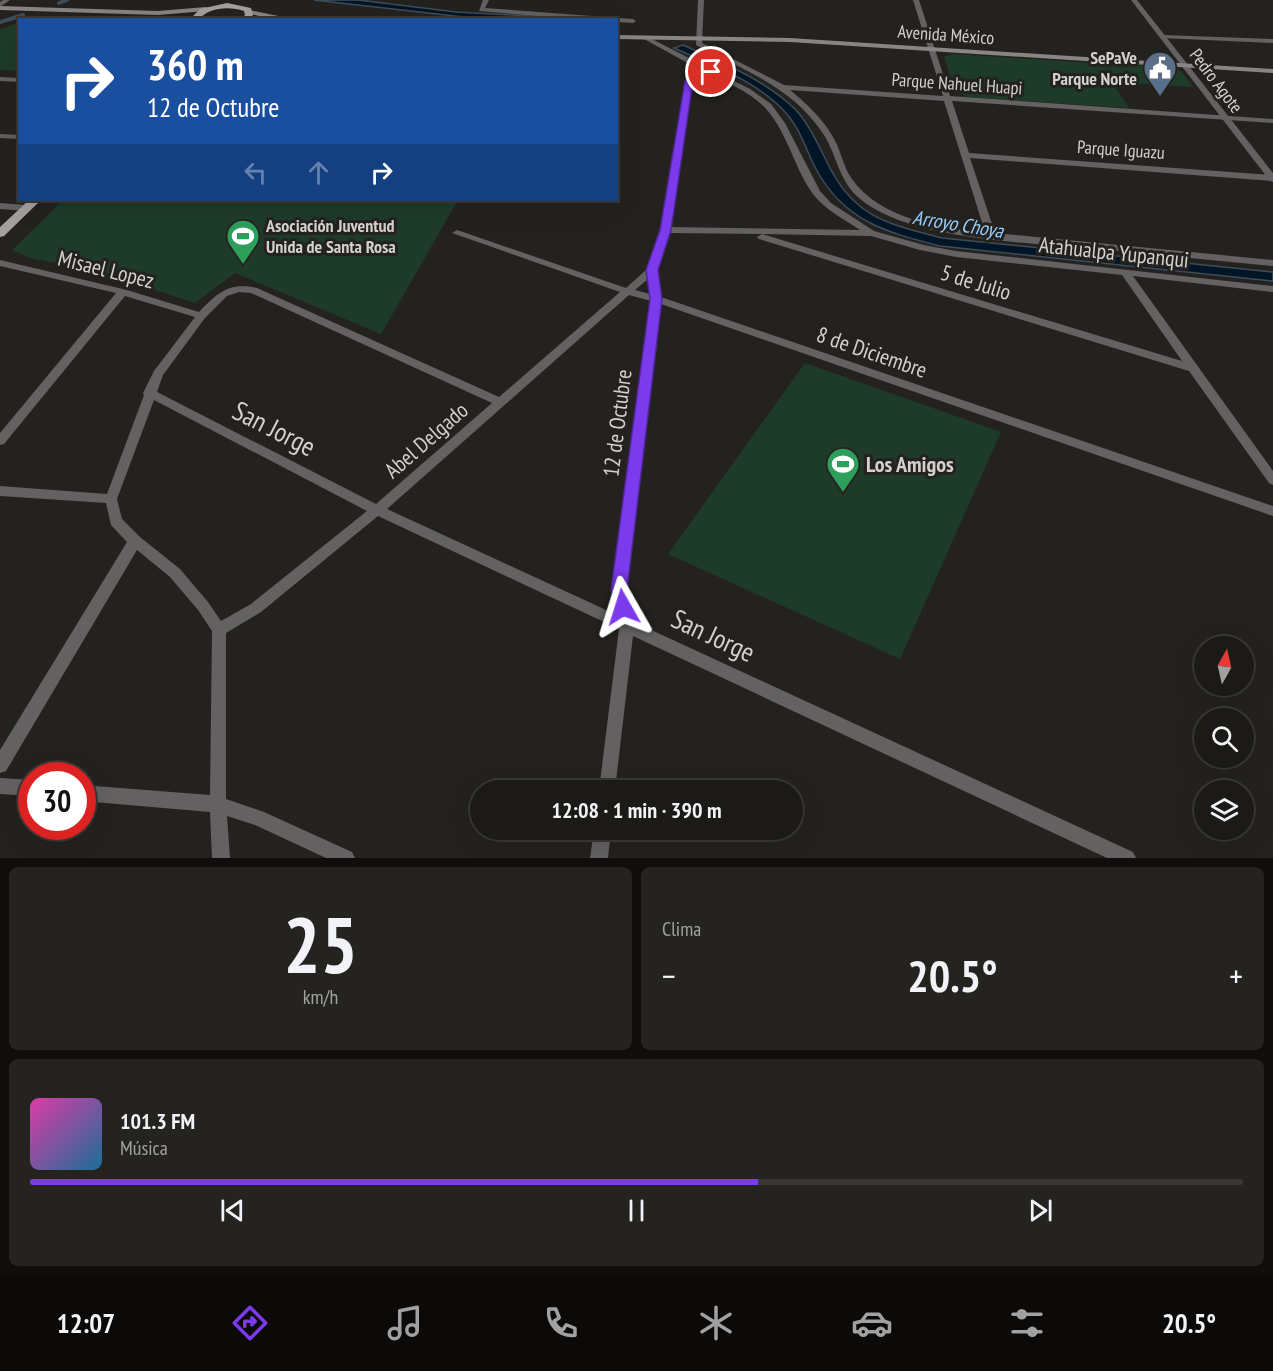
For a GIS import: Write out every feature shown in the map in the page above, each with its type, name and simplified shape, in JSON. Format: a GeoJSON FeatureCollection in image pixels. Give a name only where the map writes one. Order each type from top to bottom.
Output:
{"type":"FeatureCollection","features":[{"type":"Feature","properties":{"kind":"main road"},"geometry":{"type":"LineString","coordinates":[[194,18],[195,15],[211,8],[236,0]]}},
{"type":"Feature","properties":{"kind":"main road"},"geometry":{"type":"LineString","coordinates":[[247,14],[250,0]]}},
{"type":"Feature","properties":{"kind":"main road"},"geometry":{"type":"LineString","coordinates":[[0,7],[158,13],[239,7],[247,14],[274,18]]}},
{"type":"Feature","properties":{"kind":"main road"},"geometry":{"type":"LineString","coordinates":[[158,13],[179,18]]}},
{"type":"Feature","properties":{"kind":"main road","name":"Avenida México"},"geometry":{"type":"LineString","coordinates":[[618,37],[761,38],[1273,71]]}},
{"type":"Feature","properties":{"kind":"main road"},"geometry":{"type":"LineString","coordinates":[[0,233],[31,204]]}},
{"type":"Feature","properties":{"kind":"street"},"geometry":{"type":"LineString","coordinates":[[0,7],[6,0]]}},
{"type":"Feature","properties":{"kind":"street"},"geometry":{"type":"LineString","coordinates":[[486,0],[481,10],[592,18]]}},
{"type":"Feature","properties":{"kind":"street"},"geometry":{"type":"LineString","coordinates":[[701,0],[698,44],[782,87],[816,118],[830,138],[847,179],[862,196],[885,211],[912,222],[949,231],[1273,263]]}},
{"type":"Feature","properties":{"kind":"street"},"geometry":{"type":"LineString","coordinates":[[916,0],[991,236]]}},
{"type":"Feature","properties":{"kind":"street","name":"Pedro Agote"},"geometry":{"type":"LineString","coordinates":[[1134,0],[1272,178]]}},
{"type":"Feature","properties":{"kind":"street"},"geometry":{"type":"LineString","coordinates":[[618,20],[633,21]]}},
{"type":"Feature","properties":{"kind":"street"},"geometry":{"type":"LineString","coordinates":[[1163,37],[1273,41]]}},
{"type":"Feature","properties":{"kind":"street"},"geometry":{"type":"LineString","coordinates":[[646,39],[747,91],[768,106],[781,123],[816,192],[828,205],[872,233]]}},
{"type":"Feature","properties":{"kind":"street","name":"12 de Octubre"},"geometry":{"type":"LineString","coordinates":[[608,780],[627,625],[619,590],[656,299],[652,270],[665,230],[689,81],[699,66]]}},
{"type":"Feature","properties":{"kind":"street"},"geometry":{"type":"LineString","coordinates":[[0,79],[18,80]]}},
{"type":"Feature","properties":{"kind":"street","name":"Parque Nahuel Huapi"},"geometry":{"type":"LineString","coordinates":[[782,87],[1273,121]]}},
{"type":"Feature","properties":{"kind":"street"},"geometry":{"type":"LineString","coordinates":[[0,136],[18,137]]}},
{"type":"Feature","properties":{"kind":"street","name":"Parque Iguazu"},"geometry":{"type":"LineString","coordinates":[[967,155],[1272,178]]}},
{"type":"Feature","properties":{"kind":"street"},"geometry":{"type":"LineString","coordinates":[[0,206],[31,204]]}},
{"type":"Feature","properties":{"kind":"street","name":"Atahualpa Yupanqui"},"geometry":{"type":"LineString","coordinates":[[665,230],[872,233],[923,248],[956,254],[1273,289]]}},
{"type":"Feature","properties":{"kind":"street","name":"5 de Julio"},"geometry":{"type":"LineString","coordinates":[[747,232],[1193,368]]}},
{"type":"Feature","properties":{"kind":"street","name":"8 de Diciembre"},"geometry":{"type":"LineString","coordinates":[[457,233],[508,248],[628,292],[656,299],[1273,511]]}},
{"type":"Feature","properties":{"kind":"street","name":"Misael Lopez"},"geometry":{"type":"LineString","coordinates":[[0,263],[123,292],[201,316]]}},
{"type":"Feature","properties":{"kind":"street","name":"Abel Delgado"},"geometry":{"type":"LineString","coordinates":[[219,630],[256,608],[377,510],[652,270]]}},
{"type":"Feature","properties":{"kind":"street"},"geometry":{"type":"LineString","coordinates":[[1125,273],[1273,480]]}},
{"type":"Feature","properties":{"kind":"street"},"geometry":{"type":"LineString","coordinates":[[221,858],[218,804],[219,630],[203,606],[175,573],[135,541],[116,521],[111,499],[149,393],[159,374],[201,316],[223,294],[238,289],[253,290],[501,403]]}},
{"type":"Feature","properties":{"kind":"street"},"geometry":{"type":"LineString","coordinates":[[0,441],[123,292]]}},
{"type":"Feature","properties":{"kind":"street","name":"San Jorge"},"geometry":{"type":"LineString","coordinates":[[149,393],[377,510],[1127,858]]}},
{"type":"Feature","properties":{"kind":"street"},"geometry":{"type":"LineString","coordinates":[[0,491],[111,499]]}},
{"type":"Feature","properties":{"kind":"street"},"geometry":{"type":"LineString","coordinates":[[0,765],[135,541]]}},
{"type":"Feature","properties":{"kind":"street"},"geometry":{"type":"LineString","coordinates":[[0,786],[18,787]]}},
{"type":"Feature","properties":{"kind":"street"},"geometry":{"type":"LineString","coordinates":[[96,794],[218,804],[258,818],[346,858]]}},
{"type":"Feature","properties":{"kind":"street"},"geometry":{"type":"LineString","coordinates":[[599,858],[602,840]]}},
{"type":"Feature","properties":{"kind":"green space"},"geometry":{"type":"Polygon","coordinates":[[[18,23],[18,71],[0,70],[0,29],[18,23]]]}},
{"type":"Feature","properties":{"kind":"green space"},"geometry":{"type":"Polygon","coordinates":[[[953,54],[1171,68],[1181,71],[1193,87],[1112,82],[1129,108],[968,97],[955,91],[944,57],[953,54]]]}},
{"type":"Feature","properties":{"kind":"green space","name":"Asociación Juventud Unida de Santa Rosa"},"geometry":{"type":"Polygon","coordinates":[[[62,201],[457,201],[381,334],[235,273],[195,303],[107,274],[30,258],[12,250],[62,201]]]}},
{"type":"Feature","properties":{"kind":"green space","name":"Los Amigos"},"geometry":{"type":"Polygon","coordinates":[[[805,363],[1001,432],[900,659],[668,554],[805,363]]]}},
{"type":"Feature","properties":{"kind":"water"},"geometry":{"type":"Polygon","coordinates":[[[314,0],[358,0],[456,12],[565,18],[472,18],[314,0]]]}},
{"type":"Feature","properties":{"kind":"water"},"geometry":{"type":"Polygon","coordinates":[[[683,45],[742,72],[783,98],[805,122],[838,182],[849,196],[875,216],[889,223],[942,238],[1273,272],[1273,281],[940,246],[884,229],[853,213],[839,201],[816,169],[795,125],[774,101],[733,75],[674,48],[683,45]]]}},
{"type":"Feature","properties":{"kind":"waterway","name":"Arroyo Choya"},"geometry":{"type":"LineString","coordinates":[[59,3],[67,0]]}},
{"type":"Feature","properties":{"kind":"waterway","name":"Arroyo Choya"},"geometry":{"type":"LineString","coordinates":[[0,22],[23,15]]}},
{"type":"Feature","properties":{"kind":"place","name":"SePaVe Parque Norte"},"geometry":{"type":"Point","coordinates":[1160,97]}},
{"type":"Feature","properties":{"kind":"place","name":"Asociación Juventud Unida de Santa Rosa"},"geometry":{"type":"Point","coordinates":[243,265]}},
{"type":"Feature","properties":{"kind":"place","name":"Los Amigos"},"geometry":{"type":"Point","coordinates":[843,493]}},
{"type":"Feature","properties":{"kind":"route"},"geometry":{"type":"LineString","coordinates":[[623,607],[619,590],[656,299],[652,270],[665,230],[689,81],[699,66],[711,72]]}}]}
